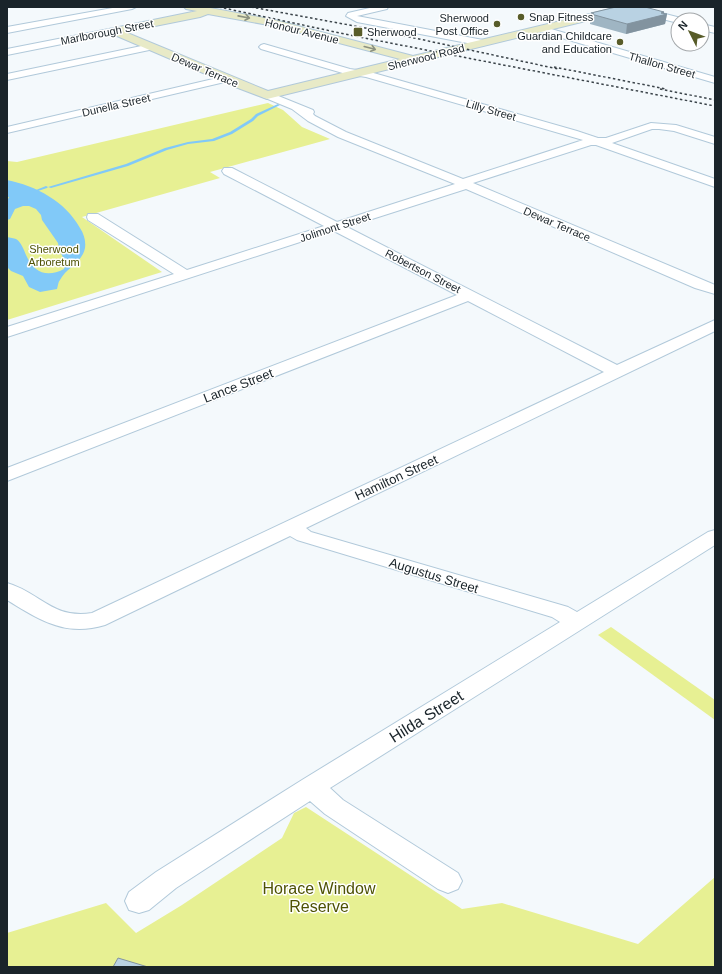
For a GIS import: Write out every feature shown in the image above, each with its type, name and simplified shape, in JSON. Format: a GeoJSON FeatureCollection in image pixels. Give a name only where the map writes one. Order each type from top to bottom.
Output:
{"type":"FeatureCollection","features":[{"type":"Feature","properties":{"kind":"street"},"geometry":{"type":"LineString","coordinates":[[7,30],[132,7]]}},
{"type":"Feature","properties":{"kind":"street","name":"Honour Avenue"},"geometry":{"type":"LineString","coordinates":[[189,7],[275,23],[413,60]]}},
{"type":"Feature","properties":{"kind":"street"},"geometry":{"type":"LineString","coordinates":[[384,7],[350,16],[357,19],[483,43]]}},
{"type":"Feature","properties":{"kind":"street"},"geometry":{"type":"LineString","coordinates":[[630,7],[670,18]]}},
{"type":"Feature","properties":{"kind":"street","name":"Sherwood Road"},"geometry":{"type":"LineString","coordinates":[[267,95],[630,7]]}},
{"type":"Feature","properties":{"kind":"street","name":"Marlborough Street"},"geometry":{"type":"LineString","coordinates":[[7,52],[200,14],[206,11]]}},
{"type":"Feature","properties":{"kind":"street","name":"Thallon Street"},"geometry":{"type":"LineString","coordinates":[[540,29],[715,80]]}},
{"type":"Feature","properties":{"kind":"street","name":"Dewar Terrace"},"geometry":{"type":"LineString","coordinates":[[114,31],[297,108],[332,130],[400,156],[700,285],[715,290]]}},
{"type":"Feature","properties":{"kind":"street"},"geometry":{"type":"LineString","coordinates":[[7,76],[151,47]]}},
{"type":"Feature","properties":{"kind":"street","name":"Lilly Street"},"geometry":{"type":"LineString","coordinates":[[264,47],[348,72],[366,74],[598,142],[715,183]]}},
{"type":"Feature","properties":{"kind":"street","name":"Dunella Street"},"geometry":{"type":"LineString","coordinates":[[7,130],[226,79]]}},
{"type":"Feature","properties":{"kind":"street","name":"Jolimont Street"},"geometry":{"type":"LineString","coordinates":[[7,332],[337,226],[590,142],[607,141],[651,126],[676,128],[715,141]]}},
{"type":"Feature","properties":{"kind":"street","name":"Robertson Street"},"geometry":{"type":"LineString","coordinates":[[228,170],[617,372]]}},
{"type":"Feature","properties":{"kind":"street"},"geometry":{"type":"LineString","coordinates":[[93,217],[186,275]]}},
{"type":"Feature","properties":{"kind":"street","name":"Lance Street"},"geometry":{"type":"LineString","coordinates":[[7,475],[470,296]]}},
{"type":"Feature","properties":{"kind":"street","name":"Hamilton Street"},"geometry":{"type":"LineString","coordinates":[[7,590],[52,617],[75,623],[89,622],[107,616],[715,325]]}},
{"type":"Feature","properties":{"kind":"street","name":"Augustus Street"},"geometry":{"type":"LineString","coordinates":[[291,527],[304,536],[560,612],[577,622]]}},
{"type":"Feature","properties":{"kind":"street","name":"Hilda Street"},"geometry":{"type":"LineString","coordinates":[[139,901],[166,880],[311,787],[715,536]]}},
{"type":"Feature","properties":{"kind":"street"},"geometry":{"type":"LineString","coordinates":[[311,787],[334,807],[448,881]]}},
{"type":"Feature","properties":{"kind":"green space","name":"Sherwood Arboretum"},"geometry":{"type":"Polygon","coordinates":[[[268,103],[283,110],[302,127],[330,139],[210,172],[220,178],[82,217],[162,272],[7,320],[7,161],[17,162],[268,103]]]}},
{"type":"Feature","properties":{"kind":"green space"},"geometry":{"type":"Polygon","coordinates":[[[611,627],[715,700],[715,720],[598,635],[611,627]]]}},
{"type":"Feature","properties":{"kind":"green space","name":"Horace Window Reserve"},"geometry":{"type":"Polygon","coordinates":[[[306,807],[462,909],[502,903],[638,944],[715,877],[715,967],[7,967],[7,933],[106,903],[136,933],[182,905],[282,838],[294,813],[306,807]]]}},
{"type":"Feature","properties":{"kind":"water"},"geometry":{"type":"Polygon","coordinates":[[[7,180],[29,186],[49,196],[74,218],[83,233],[85,248],[81,258],[66,272],[59,282],[57,289],[40,292],[29,287],[23,276],[11,271],[7,267],[7,237],[18,240],[29,261],[37,270],[47,273],[58,272],[64,269],[66,262],[60,252],[58,243],[36,209],[29,206],[23,206],[15,209],[10,219],[7,220],[7,201],[9,197],[7,197],[7,180]]]}},
{"type":"Feature","properties":{"kind":"building"},"geometry":{"type":"Polygon","coordinates":[[[616,7],[645,7],[667,14],[627,24],[591,14],[616,7]]]}},
{"type":"Feature","properties":{"kind":"building"},"geometry":{"type":"Polygon","coordinates":[[[118,958],[148,967],[113,967],[118,958]]]}},
{"type":"Feature","properties":{"kind":"waterway"},"geometry":{"type":"LineString","coordinates":[[50,187],[127,165],[166,149],[188,143],[213,140],[231,133],[252,120],[257,115],[279,105]]}},
{"type":"Feature","properties":{"kind":"waterway"},"geometry":{"type":"LineString","coordinates":[[38,190],[46,187]]}},
{"type":"Feature","properties":{"kind":"railway"},"geometry":{"type":"LineString","coordinates":[[219,7],[354,36],[715,106]]}},
{"type":"Feature","properties":{"kind":"railway"},"geometry":{"type":"LineString","coordinates":[[251,7],[382,31],[558,69]]}},
{"type":"Feature","properties":{"kind":"railway"},"geometry":{"type":"LineString","coordinates":[[554,67],[666,89]]}},
{"type":"Feature","properties":{"kind":"railway"},"geometry":{"type":"LineString","coordinates":[[660,89],[715,100]]}},
{"type":"Feature","properties":{"kind":"place","name":"Snap Fitness"},"geometry":{"type":"Point","coordinates":[521,17]}},
{"type":"Feature","properties":{"kind":"place","name":"Sherwood Post Office"},"geometry":{"type":"Point","coordinates":[497,24]}},
{"type":"Feature","properties":{"kind":"place","name":"Sherwood"},"geometry":{"type":"Point","coordinates":[358,32]}},
{"type":"Feature","properties":{"kind":"place","name":"Guardian Childcare and Education"},"geometry":{"type":"Point","coordinates":[620,42]}}]}
